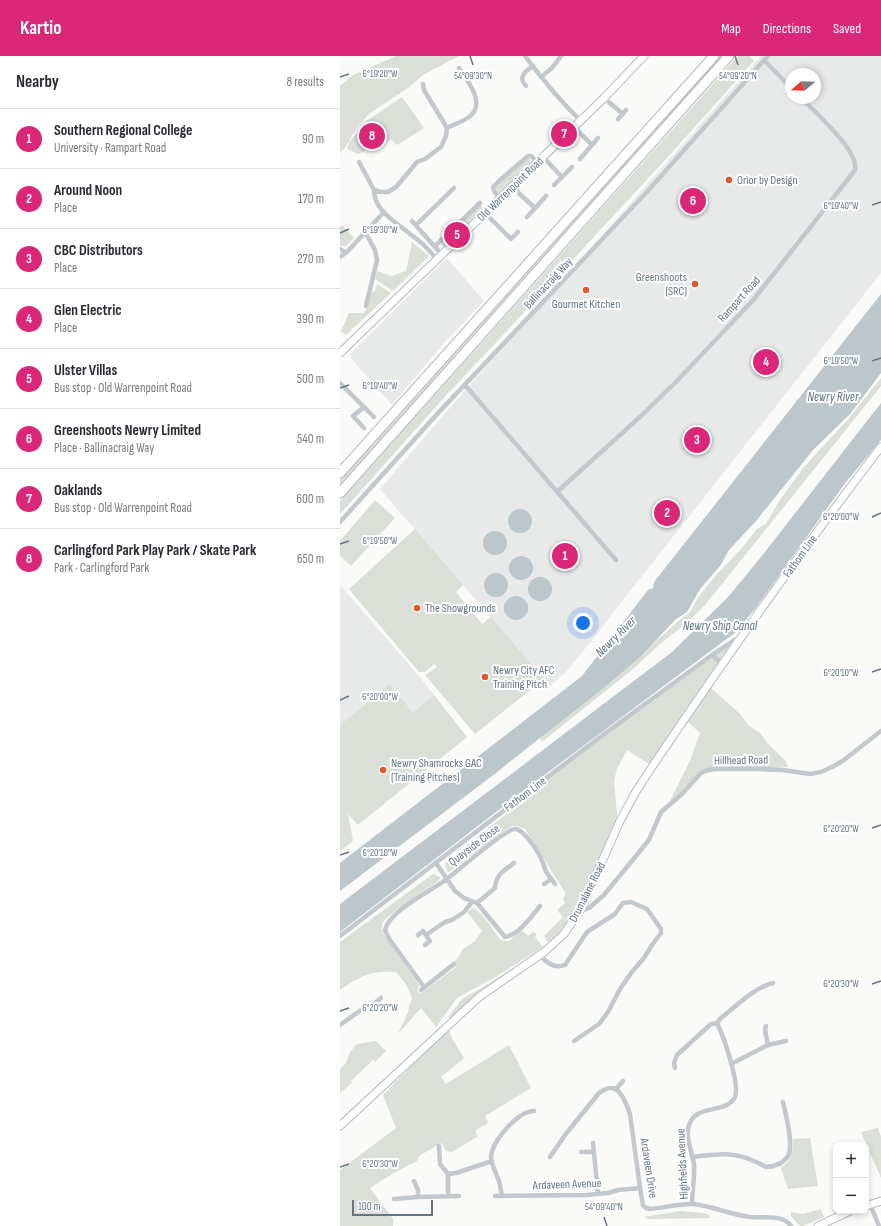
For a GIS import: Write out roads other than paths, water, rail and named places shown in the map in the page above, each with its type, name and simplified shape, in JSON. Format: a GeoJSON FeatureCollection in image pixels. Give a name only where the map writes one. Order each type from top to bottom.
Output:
{"type":"FeatureCollection","features":[{"type":"Feature","properties":{"kind":"highway"},"geometry":{"type":"LineString","coordinates":[[340,473],[714,56]]}},
{"type":"Feature","properties":{"kind":"highway"},"geometry":{"type":"LineString","coordinates":[[340,493],[729,56]]}},
{"type":"Feature","properties":{"kind":"main road","name":"Old Warrenpoint Road"},"geometry":{"type":"LineString","coordinates":[[340,353],[581,121],[644,56]]}},
{"type":"Feature","properties":{"kind":"main road","name":"Fathom Line"},"geometry":{"type":"LineString","coordinates":[[739,640],[881,447]]}},
{"type":"Feature","properties":{"kind":"main road","name":"Drumalane Road"},"geometry":{"type":"LineString","coordinates":[[340,1126],[479,997],[540,956],[564,934],[581,909],[620,821],[635,793],[739,640]]}},
{"type":"Feature","properties":{"kind":"main road"},"geometry":{"type":"LineString","coordinates":[[869,1205],[881,1201]]}},
{"type":"Feature","properties":{"kind":"main road"},"geometry":{"type":"LineString","coordinates":[[818,1226],[844,1214]]}},
{"type":"Feature","properties":{"kind":"street"},"geometry":{"type":"LineString","coordinates":[[525,56],[566,107],[581,121]]}},
{"type":"Feature","properties":{"kind":"street"},"geometry":{"type":"LineString","coordinates":[[541,77],[552,68],[561,56]]}},
{"type":"Feature","properties":{"kind":"street","name":"Ballinacraig Way"},"geometry":{"type":"LineString","coordinates":[[340,522],[465,385],[645,194],[768,56]]}},
{"type":"Feature","properties":{"kind":"street"},"geometry":{"type":"LineString","coordinates":[[764,60],[785,82]]}},
{"type":"Feature","properties":{"kind":"street"},"geometry":{"type":"LineString","coordinates":[[526,86],[522,78],[525,72],[533,66]]}},
{"type":"Feature","properties":{"kind":"street"},"geometry":{"type":"LineString","coordinates":[[447,128],[471,116],[475,110],[475,94],[459,68]]}},
{"type":"Feature","properties":{"kind":"street"},"geometry":{"type":"LineString","coordinates":[[374,190],[388,192],[396,187],[417,162],[425,159],[441,147],[446,136],[447,128],[424,90],[423,84]]}},
{"type":"Feature","properties":{"kind":"street"},"geometry":{"type":"LineString","coordinates":[[604,98],[624,112],[618,119]]}},
{"type":"Feature","properties":{"kind":"street","name":"Rampart Road"},"geometry":{"type":"LineString","coordinates":[[558,491],[656,401],[754,299],[852,174],[855,169],[855,163],[842,140],[807,104]]}},
{"type":"Feature","properties":{"kind":"street"},"geometry":{"type":"LineString","coordinates":[[574,127],[592,145]]}},
{"type":"Feature","properties":{"kind":"street"},"geometry":{"type":"LineString","coordinates":[[580,159],[598,138]]}},
{"type":"Feature","properties":{"kind":"street"},"geometry":{"type":"LineString","coordinates":[[500,199],[493,187],[528,156],[540,160],[562,177]]}},
{"type":"Feature","properties":{"kind":"street"},"geometry":{"type":"LineString","coordinates":[[359,162],[374,190],[376,200],[384,212],[439,257]]}},
{"type":"Feature","properties":{"kind":"street"},"geometry":{"type":"LineString","coordinates":[[554,185],[572,167]]}},
{"type":"Feature","properties":{"kind":"street"},"geometry":{"type":"LineString","coordinates":[[512,187],[535,208]]}},
{"type":"Feature","properties":{"kind":"street"},"geometry":{"type":"LineString","coordinates":[[439,257],[435,246],[414,223],[454,188]]}},
{"type":"Feature","properties":{"kind":"street"},"geometry":{"type":"LineString","coordinates":[[526,217],[546,196]]}},
{"type":"Feature","properties":{"kind":"street"},"geometry":{"type":"LineString","coordinates":[[435,246],[480,203]]}},
{"type":"Feature","properties":{"kind":"street"},"geometry":{"type":"LineString","coordinates":[[340,257],[346,253],[384,212]]}},
{"type":"Feature","properties":{"kind":"street"},"geometry":{"type":"LineString","coordinates":[[485,213],[511,239],[518,232]]}},
{"type":"Feature","properties":{"kind":"street"},"geometry":{"type":"LineString","coordinates":[[365,232],[375,250],[377,260],[366,306]]}},
{"type":"Feature","properties":{"kind":"street"},"geometry":{"type":"LineString","coordinates":[[340,249],[346,253]]}},
{"type":"Feature","properties":{"kind":"street"},"geometry":{"type":"LineString","coordinates":[[340,383],[374,417]]}},
{"type":"Feature","properties":{"kind":"street"},"geometry":{"type":"LineString","coordinates":[[465,385],[616,560]]}},
{"type":"Feature","properties":{"kind":"street"},"geometry":{"type":"LineString","coordinates":[[364,407],[354,416],[364,428]]}},
{"type":"Feature","properties":{"kind":"street","name":"Fathom Line"},"geometry":{"type":"LineString","coordinates":[[340,936],[600,737],[712,656],[735,640],[739,640]]}},
{"type":"Feature","properties":{"kind":"street"},"geometry":{"type":"LineString","coordinates":[[712,656],[723,664]]}},
{"type":"Feature","properties":{"kind":"street","name":"Hillhead Road"},"geometry":{"type":"LineString","coordinates":[[581,909],[584,910],[589,908],[604,895],[648,840],[661,812],[705,771],[714,769],[759,769],[783,770],[810,774],[821,772],[844,760],[881,731]]}},
{"type":"Feature","properties":{"kind":"street","name":"Quayside Close"},"geometry":{"type":"LineString","coordinates":[[454,964],[423,988],[390,940],[385,930],[389,920],[423,894],[446,879],[495,840],[513,829],[517,829],[521,832],[531,843],[555,884]]}},
{"type":"Feature","properties":{"kind":"street","name":"Quayside Close"},"geometry":{"type":"LineString","coordinates":[[436,863],[455,890],[464,898],[474,902],[505,937],[516,932],[540,906]]}},
{"type":"Feature","properties":{"kind":"street"},"geometry":{"type":"LineString","coordinates":[[426,935],[445,922],[452,920],[464,912],[474,902],[494,888],[498,875],[514,863]]}},
{"type":"Feature","properties":{"kind":"street"},"geometry":{"type":"LineString","coordinates":[[544,884],[552,879]]}},
{"type":"Feature","properties":{"kind":"street"},"geometry":{"type":"LineString","coordinates":[[540,956],[549,964],[556,967],[565,964],[587,932],[615,914],[623,903],[631,902],[647,908],[661,929],[661,933],[644,958],[627,978],[599,1024],[574,1041]]}},
{"type":"Feature","properties":{"kind":"street"},"geometry":{"type":"LineString","coordinates":[[418,935],[423,931],[426,935],[430,941],[425,945]]}},
{"type":"Feature","properties":{"kind":"street"},"geometry":{"type":"LineString","coordinates":[[675,1068],[674,1062],[677,1055],[711,1024],[717,1023],[721,1018],[758,990],[768,984],[773,983]]}},
{"type":"Feature","properties":{"kind":"street"},"geometry":{"type":"LineString","coordinates":[[340,1025],[381,998]]}},
{"type":"Feature","properties":{"kind":"street","name":"Highfields Avenue"},"geometry":{"type":"LineString","coordinates":[[717,1023],[737,1084],[737,1092],[735,1098],[728,1104],[699,1113],[692,1119],[689,1126],[688,1140],[694,1166],[692,1204],[729,1213],[786,1220],[791,1226]]}},
{"type":"Feature","properties":{"kind":"street"},"geometry":{"type":"LineString","coordinates":[[766,1026],[765,1030],[768,1045]]}},
{"type":"Feature","properties":{"kind":"street"},"geometry":{"type":"LineString","coordinates":[[731,1064],[768,1045],[786,1041]]}},
{"type":"Feature","properties":{"kind":"street"},"geometry":{"type":"LineString","coordinates":[[550,1156],[598,1093],[611,1087],[616,1089],[623,1081]]}},
{"type":"Feature","properties":{"kind":"street","name":"Ardaveen Drive"},"geometry":{"type":"LineString","coordinates":[[616,1089],[627,1105],[630,1114],[643,1204],[646,1208],[650,1209],[692,1204]]}},
{"type":"Feature","properties":{"kind":"street"},"geometry":{"type":"LineString","coordinates":[[692,1157],[718,1153],[746,1157],[766,1167],[778,1164],[785,1160],[789,1155],[790,1147],[786,1116],[782,1102]]}},
{"type":"Feature","properties":{"kind":"street"},"geometry":{"type":"LineString","coordinates":[[502,1196],[492,1161],[493,1149],[506,1129],[524,1113],[534,1111]]}},
{"type":"Feature","properties":{"kind":"street"},"geometry":{"type":"LineString","coordinates":[[593,1143],[598,1194]]}},
{"type":"Feature","properties":{"kind":"street"},"geometry":{"type":"LineString","coordinates":[[439,1146],[440,1164],[448,1174],[448,1196]]}},
{"type":"Feature","properties":{"kind":"street"},"geometry":{"type":"LineString","coordinates":[[581,1152],[593,1152]]}},
{"type":"Feature","properties":{"kind":"street"},"geometry":{"type":"LineString","coordinates":[[448,1174],[456,1173],[492,1161]]}},
{"type":"Feature","properties":{"kind":"street"},"geometry":{"type":"LineString","coordinates":[[414,1181],[418,1190],[418,1197]]}},
{"type":"Feature","properties":{"kind":"street","name":"Ardaveen Avenue"},"geometry":{"type":"LineString","coordinates":[[495,1196],[587,1195],[640,1188]]}},
{"type":"Feature","properties":{"kind":"street"},"geometry":{"type":"LineString","coordinates":[[394,1199],[459,1196]]}},
{"type":"Feature","properties":{"kind":"street"},"geometry":{"type":"LineString","coordinates":[[869,1207],[880,1226]]}},
{"type":"Feature","properties":{"kind":"water","name":"Newry River"},"geometry":{"type":"Polygon","coordinates":[[[881,294],[881,373],[850,414],[813,450],[756,521],[729,550],[720,566],[700,589],[687,612],[676,619],[640,657],[606,686],[492,776],[340,891],[340,863],[582,676],[648,590],[653,588],[654,582],[881,294]]]}},
{"type":"Feature","properties":{"kind":"water","name":"Newry Ship Canal"},"geometry":{"type":"Polygon","coordinates":[[[881,403],[881,440],[846,482],[755,609],[736,632],[531,785],[340,932],[340,904],[672,652],[729,596],[881,403]]]}},
{"type":"Feature","properties":{"kind":"water"},"geometry":{"type":"Polygon","coordinates":[[[520,509],[529,512],[532,521],[529,530],[520,533],[511,530],[508,521],[511,512],[520,509]]]}},
{"type":"Feature","properties":{"kind":"water"},"geometry":{"type":"Polygon","coordinates":[[[495,531],[504,534],[507,543],[504,552],[495,555],[486,552],[483,543],[486,534],[495,531]]]}},
{"type":"Feature","properties":{"kind":"water"},"geometry":{"type":"Polygon","coordinates":[[[521,556],[530,559],[533,568],[530,577],[521,580],[512,577],[509,568],[512,559],[521,556]]]}},
{"type":"Feature","properties":{"kind":"water"},"geometry":{"type":"Polygon","coordinates":[[[496,573],[505,576],[508,585],[505,594],[496,597],[487,594],[484,585],[487,576],[496,573]]]}},
{"type":"Feature","properties":{"kind":"water"},"geometry":{"type":"Polygon","coordinates":[[[540,577],[549,580],[552,589],[549,598],[540,601],[531,598],[528,589],[531,580],[540,577]]]}},
{"type":"Feature","properties":{"kind":"water"},"geometry":{"type":"Polygon","coordinates":[[[516,596],[525,599],[528,608],[525,617],[516,620],[507,617],[504,608],[507,599],[516,596]]]}},
{"type":"Feature","properties":{"kind":"place","name":"Oaklands"},"geometry":{"type":"Point","coordinates":[564,134]}},
{"type":"Feature","properties":{"kind":"place","name":"Carlingford Park Play Park / Skate Park"},"geometry":{"type":"Point","coordinates":[372,136]}},
{"type":"Feature","properties":{"kind":"place","name":"Orior by Design"},"geometry":{"type":"Point","coordinates":[729,180]}},
{"type":"Feature","properties":{"kind":"place","name":"Greenshoots Newry Limited"},"geometry":{"type":"Point","coordinates":[693,201]}},
{"type":"Feature","properties":{"kind":"place","name":"Ulster Villas"},"geometry":{"type":"Point","coordinates":[457,235]}},
{"type":"Feature","properties":{"kind":"place","name":"Greenshoots (SRC)"},"geometry":{"type":"Point","coordinates":[695,284]}},
{"type":"Feature","properties":{"kind":"place","name":"Gourmet Kitchen"},"geometry":{"type":"Point","coordinates":[586,290]}},
{"type":"Feature","properties":{"kind":"place","name":"Glen Electric"},"geometry":{"type":"Point","coordinates":[766,362]}},
{"type":"Feature","properties":{"kind":"place","name":"CBC Distributors"},"geometry":{"type":"Point","coordinates":[697,440]}},
{"type":"Feature","properties":{"kind":"place","name":"Around Noon"},"geometry":{"type":"Point","coordinates":[667,513]}},
{"type":"Feature","properties":{"kind":"place","name":"Southern Regional College"},"geometry":{"type":"Point","coordinates":[565,556]}},
{"type":"Feature","properties":{"kind":"place","name":"The Showgrounds"},"geometry":{"type":"Point","coordinates":[417,608]}},
{"type":"Feature","properties":{"kind":"place","name":"Newry City AFC Training Pitch"},"geometry":{"type":"Point","coordinates":[485,677]}},
{"type":"Feature","properties":{"kind":"place","name":"Newry Shamrocks GAC (Training Pitches)"},"geometry":{"type":"Point","coordinates":[383,770]}}]}
